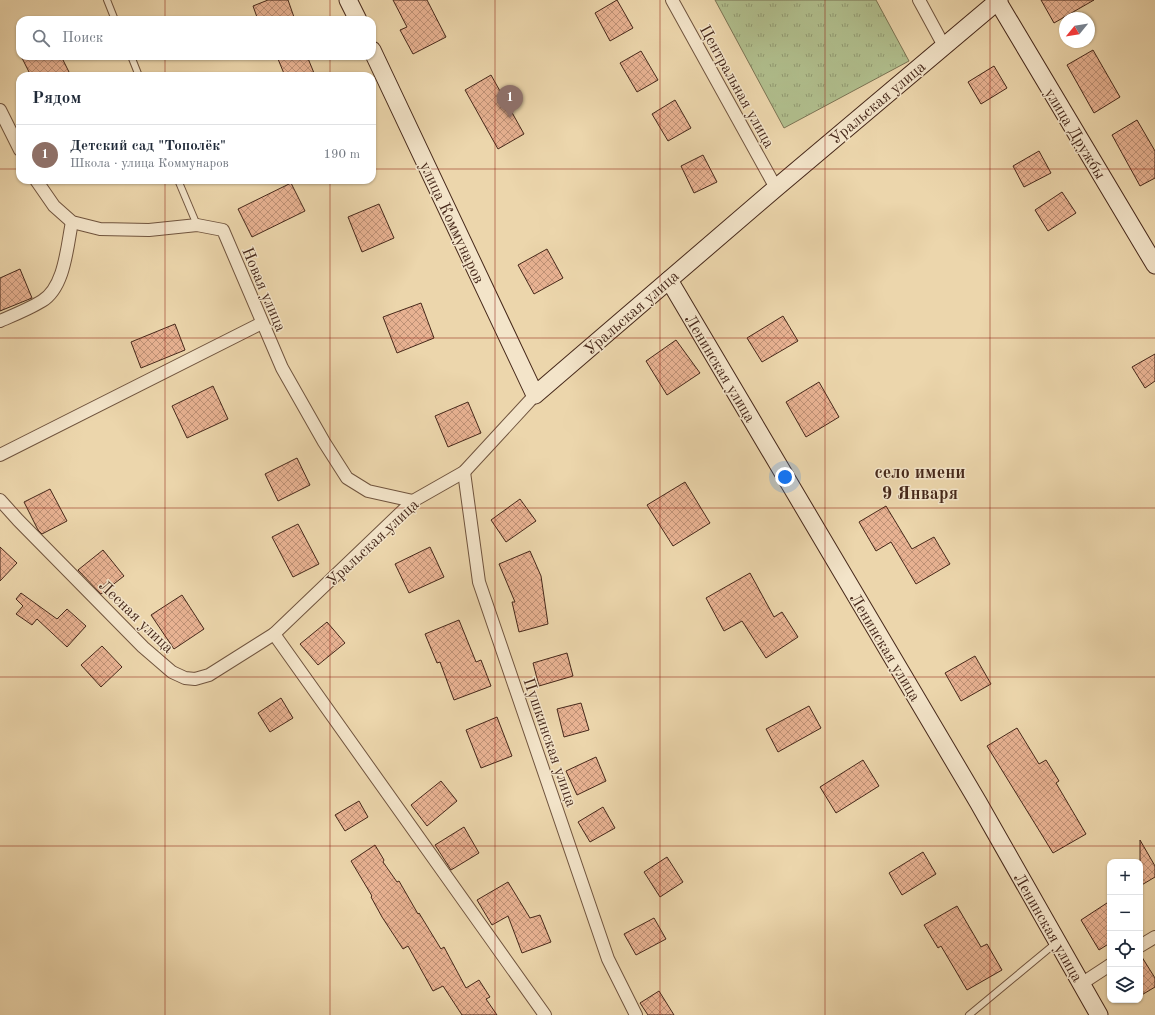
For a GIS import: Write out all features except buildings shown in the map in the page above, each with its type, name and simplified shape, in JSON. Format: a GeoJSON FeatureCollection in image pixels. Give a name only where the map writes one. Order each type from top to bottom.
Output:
{"type":"FeatureCollection","features":[{"type":"Feature","properties":{"kind":"street"},"geometry":{"type":"LineString","coordinates":[[348,0],[356,16]]}},
{"type":"Feature","properties":{"kind":"street","name":"Центральная улица"},"geometry":{"type":"LineString","coordinates":[[672,0],[776,188]]}},
{"type":"Feature","properties":{"kind":"street"},"geometry":{"type":"LineString","coordinates":[[919,0],[944,46]]}},
{"type":"Feature","properties":{"kind":"street","name":"Уральская улица"},"geometry":{"type":"LineString","coordinates":[[274,634],[413,502],[464,472],[535,395],[776,188],[998,1]]}},
{"type":"Feature","properties":{"kind":"street","name":"улица Дружбы"},"geometry":{"type":"LineString","coordinates":[[998,1],[1155,265]]}},
{"type":"Feature","properties":{"kind":"street","name":"улица Коммунаров"},"geometry":{"type":"LineString","coordinates":[[376,58],[535,395]]}},
{"type":"Feature","properties":{"kind":"street"},"geometry":{"type":"LineString","coordinates":[[0,110],[16,142]]}},
{"type":"Feature","properties":{"kind":"street","name":"Новая улица"},"geometry":{"type":"LineString","coordinates":[[39,184],[54,206],[72,222],[100,229],[149,230],[197,225],[222,230],[282,368],[324,442],[347,478],[368,491],[413,502]]}},
{"type":"Feature","properties":{"kind":"street"},"geometry":{"type":"LineString","coordinates":[[0,321],[43,300],[56,287],[64,264],[72,222]]}},
{"type":"Feature","properties":{"kind":"street","name":"Ленинская улица"},"geometry":{"type":"LineString","coordinates":[[669,280],[978,802],[1100,1015]]}},
{"type":"Feature","properties":{"kind":"street"},"geometry":{"type":"LineString","coordinates":[[0,455],[262,323]]}},
{"type":"Feature","properties":{"kind":"street","name":"Пушкинская улица"},"geometry":{"type":"LineString","coordinates":[[464,472],[479,582],[608,959],[636,1015]]}},
{"type":"Feature","properties":{"kind":"street","name":"Лесная улица"},"geometry":{"type":"LineString","coordinates":[[0,500],[143,647],[172,672],[185,678],[195,679],[209,675],[274,634]]}},
{"type":"Feature","properties":{"kind":"street"},"geometry":{"type":"LineString","coordinates":[[274,634],[545,1015]]}},
{"type":"Feature","properties":{"kind":"street"},"geometry":{"type":"LineString","coordinates":[[1143,944],[1155,937]]}},
{"type":"Feature","properties":{"kind":"street"},"geometry":{"type":"LineString","coordinates":[[1081,984],[1107,967]]}},
{"type":"Feature","properties":{"kind":"lane"},"geometry":{"type":"LineString","coordinates":[[107,0],[113,16]]}},
{"type":"Feature","properties":{"kind":"lane"},"geometry":{"type":"LineString","coordinates":[[133,60],[137,72]]}},
{"type":"Feature","properties":{"kind":"lane"},"geometry":{"type":"LineString","coordinates":[[180,184],[197,225]]}},
{"type":"Feature","properties":{"kind":"lane"},"geometry":{"type":"LineString","coordinates":[[969,1015],[1057,942]]}},
{"type":"Feature","properties":{"kind":"green space"},"geometry":{"type":"Polygon","coordinates":[[[715,0],[876,0],[909,61],[784,128],[715,0]]]}},
{"type":"Feature","properties":{"kind":"place","name":"Детский сад \"Тополёк\""},"geometry":{"type":"Point","coordinates":[510,118]}},
{"type":"Feature","properties":{"kind":"district","name":"село имени 9 Января"},"geometry":{"type":"Point","coordinates":[920,482]}}]}
